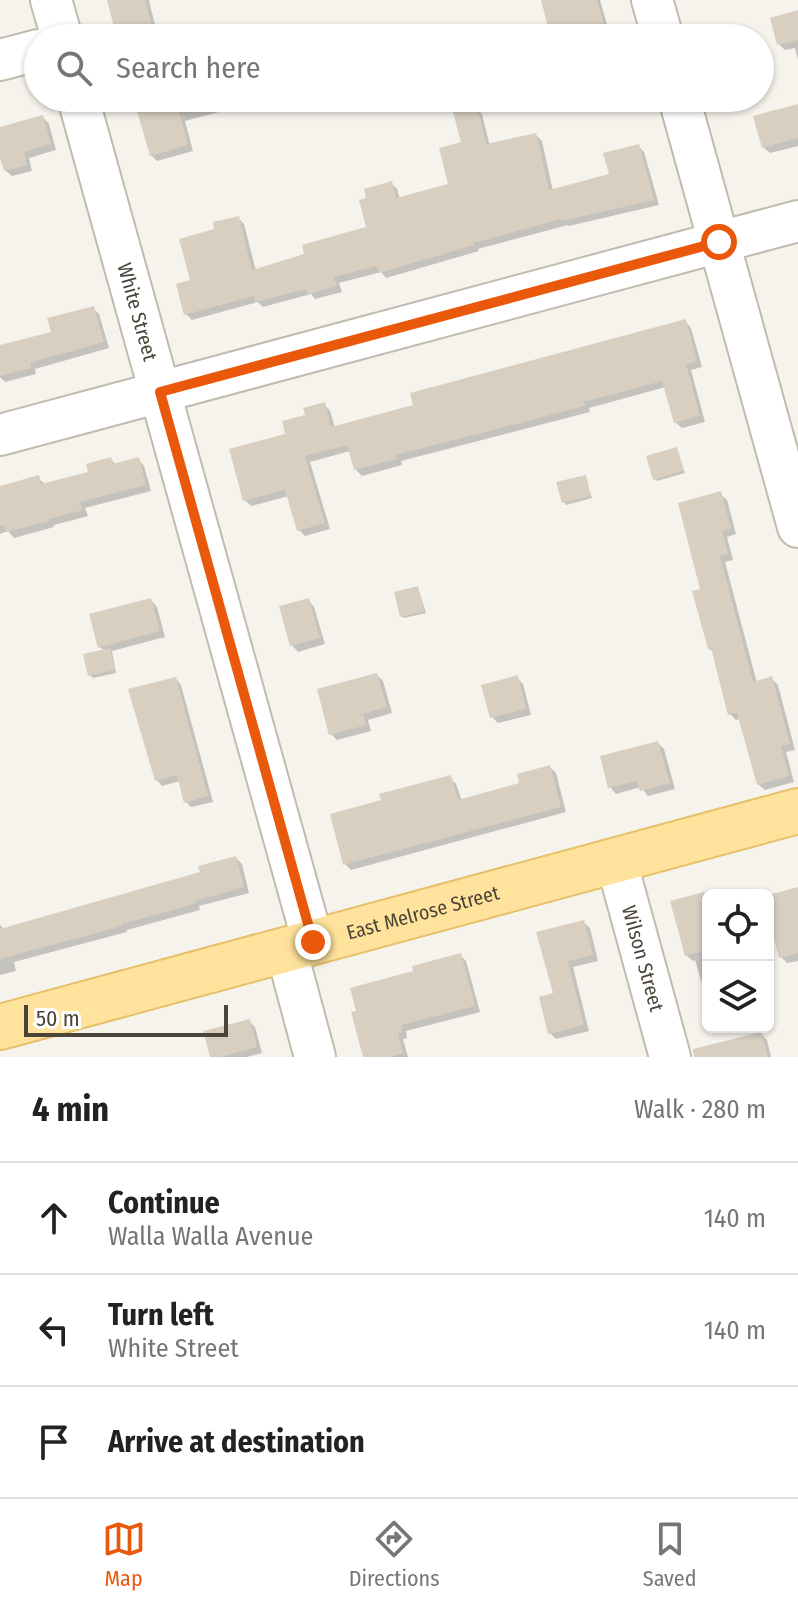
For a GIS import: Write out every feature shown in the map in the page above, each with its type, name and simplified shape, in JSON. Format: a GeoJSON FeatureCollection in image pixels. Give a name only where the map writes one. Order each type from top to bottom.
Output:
{"type":"FeatureCollection","features":[{"type":"Feature","properties":{"kind":"main road","name":"East Melrose Street"},"geometry":{"type":"LineString","coordinates":[[0,1027],[798,811]]}},
{"type":"Feature","properties":{"kind":"street"},"geometry":{"type":"LineString","coordinates":[[51,0],[58,24]]}},
{"type":"Feature","properties":{"kind":"street"},"geometry":{"type":"LineString","coordinates":[[652,0],[659,24]]}},
{"type":"Feature","properties":{"kind":"street"},"geometry":{"type":"LineString","coordinates":[[0,60],[24,54]]}},
{"type":"Feature","properties":{"kind":"street","name":"White Street"},"geometry":{"type":"LineString","coordinates":[[82,112],[160,392],[300,945],[315,1057]]}},
{"type":"Feature","properties":{"kind":"street"},"geometry":{"type":"LineString","coordinates":[[683,112],[798,527]]}},
{"type":"Feature","properties":{"kind":"street"},"geometry":{"type":"LineString","coordinates":[[0,435],[798,221]]}},
{"type":"Feature","properties":{"kind":"street","name":"Wilson Street"},"geometry":{"type":"LineString","coordinates":[[616,860],[670,1057]]}},
{"type":"Feature","properties":{"kind":"building"},"geometry":{"type":"Polygon","coordinates":[[[107,0],[145,0],[151,24],[113,24],[107,0]]]}},
{"type":"Feature","properties":{"kind":"building"},"geometry":{"type":"Polygon","coordinates":[[[541,0],[597,0],[604,24],[547,24],[541,0]]]}},
{"type":"Feature","properties":{"kind":"building"},"geometry":{"type":"Polygon","coordinates":[[[798,10],[798,40],[777,45],[770,18],[798,10]]]}},
{"type":"Feature","properties":{"kind":"building"},"geometry":{"type":"Polygon","coordinates":[[[798,104],[798,138],[762,148],[753,116],[798,104]]]}},
{"type":"Feature","properties":{"kind":"building"},"geometry":{"type":"Polygon","coordinates":[[[137,112],[179,112],[188,145],[150,156],[137,112]]]}},
{"type":"Feature","properties":{"kind":"building"},"geometry":{"type":"Polygon","coordinates":[[[453,112],[478,112],[486,144],[536,133],[549,190],[609,174],[603,153],[639,144],[654,200],[561,219],[379,273],[377,266],[334,277],[337,286],[308,294],[306,289],[255,302],[254,296],[184,315],[176,284],[190,280],[179,239],[214,229],[213,222],[239,216],[252,270],[304,254],[302,245],[366,227],[359,200],[366,198],[364,189],[392,181],[396,198],[448,184],[439,148],[461,142],[453,112]]]}},
{"type":"Feature","properties":{"kind":"building"},"geometry":{"type":"Polygon","coordinates":[[[43,115],[51,144],[24,152],[27,165],[4,171],[0,158],[0,127],[43,115]]]}},
{"type":"Feature","properties":{"kind":"building"},"geometry":{"type":"Polygon","coordinates":[[[94,306],[104,342],[30,363],[31,368],[0,376],[0,345],[51,332],[47,318],[94,306]]]}},
{"type":"Feature","properties":{"kind":"building"},"geometry":{"type":"Polygon","coordinates":[[[686,319],[697,361],[686,364],[700,416],[674,423],[662,381],[584,402],[585,406],[396,455],[397,459],[354,470],[347,445],[305,456],[325,523],[297,531],[285,490],[243,501],[229,449],[285,434],[282,421],[305,415],[303,408],[325,402],[331,427],[413,405],[410,393],[686,319]]]}},
{"type":"Feature","properties":{"kind":"building"},"geometry":{"type":"Polygon","coordinates":[[[677,447],[684,470],[653,480],[646,456],[677,447]]]}},
{"type":"Feature","properties":{"kind":"building"},"geometry":{"type":"Polygon","coordinates":[[[111,457],[113,464],[139,457],[146,485],[80,502],[83,510],[49,521],[6,532],[4,525],[0,526],[0,486],[39,475],[41,484],[88,472],[86,464],[111,457]]]}},
{"type":"Feature","properties":{"kind":"building"},"geometry":{"type":"Polygon","coordinates":[[[586,475],[591,496],[562,503],[556,482],[586,475]]]}},
{"type":"Feature","properties":{"kind":"building"},"geometry":{"type":"Polygon","coordinates":[[[721,491],[731,528],[722,531],[728,554],[720,556],[753,682],[772,676],[790,744],[781,746],[789,776],[757,785],[737,713],[728,715],[711,648],[708,649],[692,591],[700,589],[678,503],[721,491]]]}},
{"type":"Feature","properties":{"kind":"building"},"geometry":{"type":"Polygon","coordinates":[[[418,586],[424,611],[400,617],[394,592],[418,586]]]}},
{"type":"Feature","properties":{"kind":"building"},"geometry":{"type":"Polygon","coordinates":[[[151,598],[160,631],[98,648],[89,614],[151,598]]]}},
{"type":"Feature","properties":{"kind":"building"},"geometry":{"type":"Polygon","coordinates":[[[309,598],[320,638],[290,646],[279,606],[309,598]]]}},
{"type":"Feature","properties":{"kind":"building"},"geometry":{"type":"Polygon","coordinates":[[[110,648],[115,670],[88,676],[83,654],[110,648]]]}},
{"type":"Feature","properties":{"kind":"building"},"geometry":{"type":"Polygon","coordinates":[[[377,673],[387,707],[363,714],[366,725],[329,735],[317,689],[377,673]]]}},
{"type":"Feature","properties":{"kind":"building"},"geometry":{"type":"Polygon","coordinates":[[[518,675],[526,709],[490,718],[481,685],[518,675]]]}},
{"type":"Feature","properties":{"kind":"building"},"geometry":{"type":"Polygon","coordinates":[[[176,677],[208,796],[184,803],[177,775],[155,781],[128,689],[176,677]]]}},
{"type":"Feature","properties":{"kind":"building"},"geometry":{"type":"Polygon","coordinates":[[[658,741],[670,783],[640,791],[637,781],[608,788],[600,756],[658,741]]]}},
{"type":"Feature","properties":{"kind":"building"},"geometry":{"type":"Polygon","coordinates":[[[550,765],[561,807],[343,865],[330,814],[381,800],[379,794],[451,775],[458,800],[519,783],[517,774],[550,765]]]}},
{"type":"Feature","properties":{"kind":"building"},"geometry":{"type":"Polygon","coordinates":[[[236,856],[244,887],[122,926],[0,959],[0,929],[200,872],[198,866],[236,856]]]}},
{"type":"Feature","properties":{"kind":"building"},"geometry":{"type":"Polygon","coordinates":[[[798,887],[798,953],[779,958],[774,939],[774,893],[798,887]]]}},
{"type":"Feature","properties":{"kind":"building"},"geometry":{"type":"Polygon","coordinates":[[[702,893],[702,952],[685,956],[670,901],[702,893]]]}},
{"type":"Feature","properties":{"kind":"building"},"geometry":{"type":"Polygon","coordinates":[[[584,920],[593,955],[568,961],[584,1025],[548,1034],[539,997],[553,993],[536,932],[584,920]]]}},
{"type":"Feature","properties":{"kind":"building"},"geometry":{"type":"Polygon","coordinates":[[[461,953],[475,1006],[401,1025],[402,1032],[398,1033],[403,1053],[390,1057],[363,1057],[351,1012],[356,1011],[350,988],[413,971],[412,966],[461,953]]]}},
{"type":"Feature","properties":{"kind":"building"},"geometry":{"type":"Polygon","coordinates":[[[250,1019],[257,1047],[210,1057],[203,1031],[250,1019]]]}},
{"type":"Feature","properties":{"kind":"building"},"geometry":{"type":"Polygon","coordinates":[[[761,1033],[768,1057],[694,1057],[693,1049],[761,1033]]]}},
{"type":"Feature","properties":{"kind":"route"},"geometry":{"type":"LineString","coordinates":[[313,942],[160,392],[719,242]]}}]}
